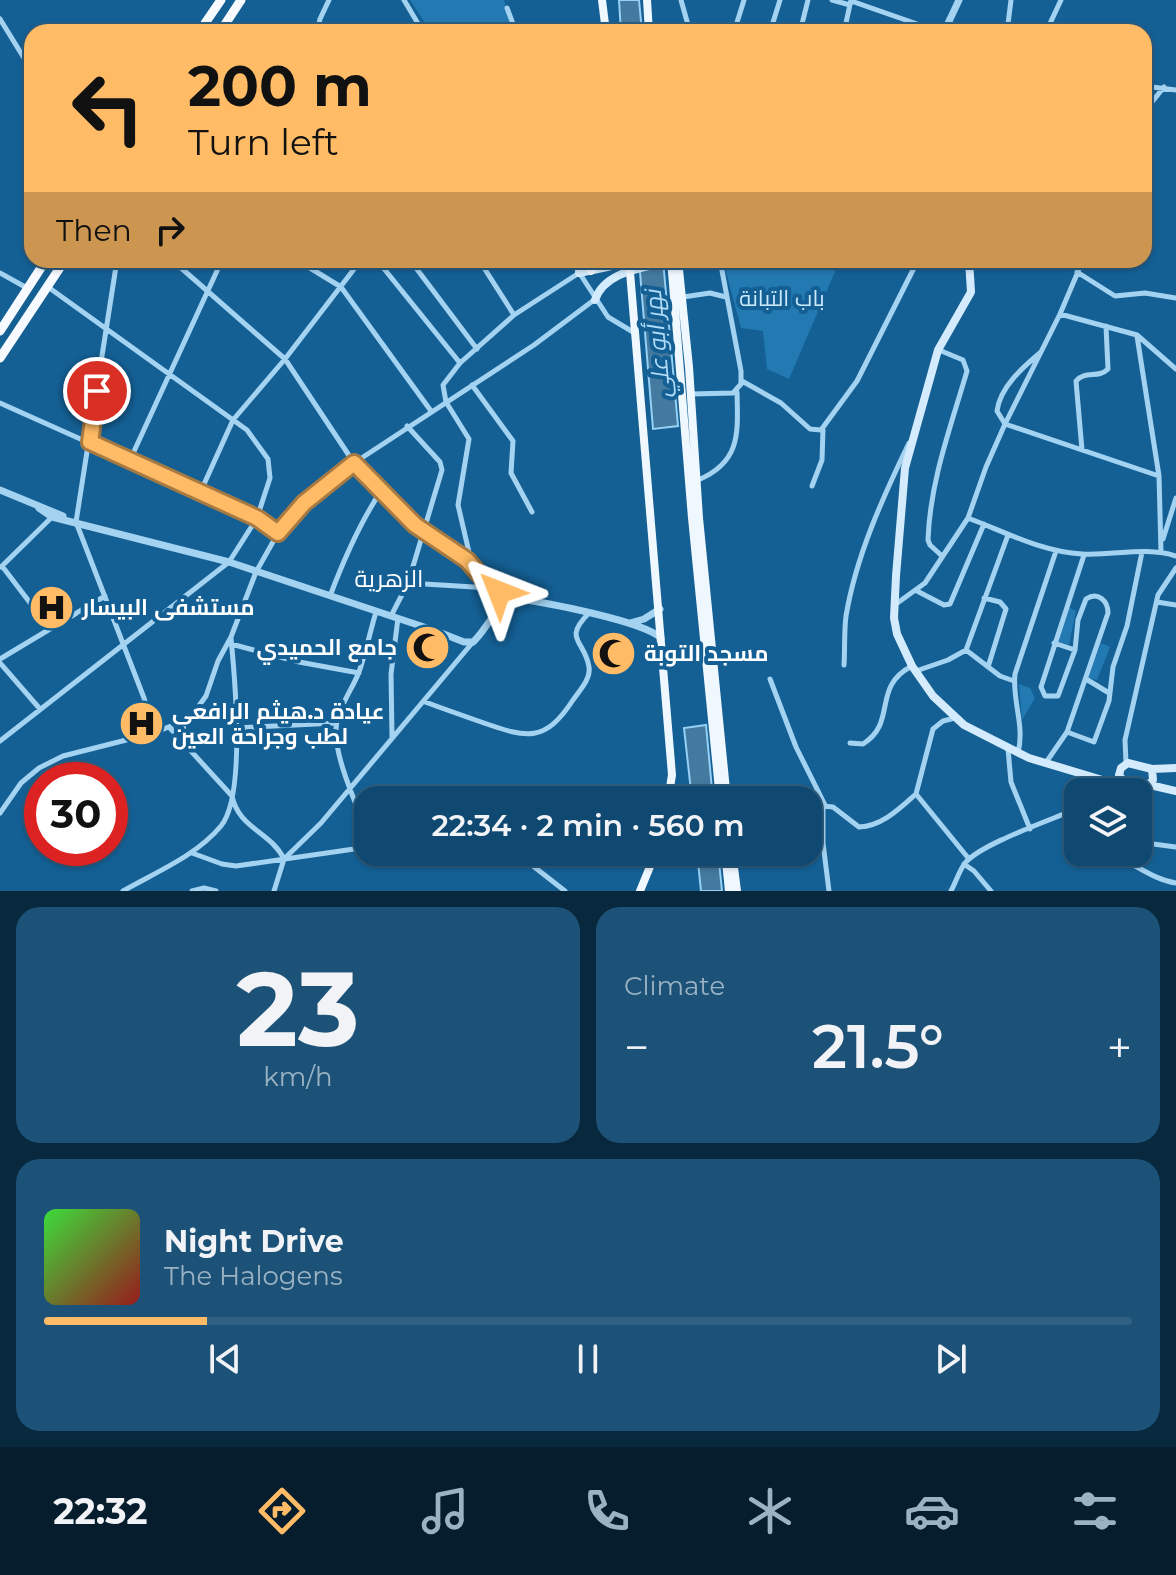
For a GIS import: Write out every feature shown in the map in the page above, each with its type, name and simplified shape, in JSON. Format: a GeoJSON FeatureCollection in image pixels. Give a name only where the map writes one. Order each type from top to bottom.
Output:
{"type":"FeatureCollection","features":[{"type":"Feature","properties":{"kind":"highway"},"geometry":{"type":"LineString","coordinates":[[204,24],[221,0]]}},
{"type":"Feature","properties":{"kind":"highway"},"geometry":{"type":"LineString","coordinates":[[225,24],[241,0]]}},
{"type":"Feature","properties":{"kind":"highway"},"geometry":{"type":"LineString","coordinates":[[0,331],[41,268]]}},
{"type":"Feature","properties":{"kind":"highway"},"geometry":{"type":"LineString","coordinates":[[0,358],[60,268]]}},
{"type":"Feature","properties":{"kind":"main road"},"geometry":{"type":"LineString","coordinates":[[602,0],[605,24]]}},
{"type":"Feature","properties":{"kind":"main road"},"geometry":{"type":"LineString","coordinates":[[647,0],[648,24]]}},
{"type":"Feature","properties":{"kind":"main road"},"geometry":{"type":"LineString","coordinates":[[591,271],[594,268]]}},
{"type":"Feature","properties":{"kind":"main road"},"geometry":{"type":"LineString","coordinates":[[579,273],[609,268]]}},
{"type":"Feature","properties":{"kind":"main road"},"geometry":{"type":"LineString","coordinates":[[595,300],[598,290],[607,281],[628,268]]}},
{"type":"Feature","properties":{"kind":"main road"},"geometry":{"type":"LineString","coordinates":[[634,268],[633,332],[660,609],[670,786]]}},
{"type":"Feature","properties":{"kind":"main road"},"geometry":{"type":"LineString","coordinates":[[672,268],[719,786]]}},
{"type":"Feature","properties":{"kind":"main road"},"geometry":{"type":"LineString","coordinates":[[673,268],[683,297],[696,481],[726,786]]}},
{"type":"Feature","properties":{"kind":"main road"},"geometry":{"type":"LineString","coordinates":[[970,268],[971,292],[938,350],[905,468],[895,604],[897,634],[913,669],[955,718],[1018,754],[1095,778]]}},
{"type":"Feature","properties":{"kind":"main road"},"geometry":{"type":"LineString","coordinates":[[1121,778],[1120,770],[1126,764],[1152,769],[1176,768]]}},
{"type":"Feature","properties":{"kind":"main road"},"geometry":{"type":"LineString","coordinates":[[1152,769],[1152,782]]}},
{"type":"Feature","properties":{"kind":"main road"},"geometry":{"type":"LineString","coordinates":[[1152,785],[1176,791]]}},
{"type":"Feature","properties":{"kind":"main road"},"geometry":{"type":"LineString","coordinates":[[640,891],[650,866]]}},
{"type":"Feature","properties":{"kind":"main road"},"geometry":{"type":"LineString","coordinates":[[726,866],[729,891]]}},
{"type":"Feature","properties":{"kind":"main road"},"geometry":{"type":"LineString","coordinates":[[734,866],[737,891]]}},
{"type":"Feature","properties":{"kind":"street"},"geometry":{"type":"LineString","coordinates":[[320,24],[329,0]]}},
{"type":"Feature","properties":{"kind":"street"},"geometry":{"type":"LineString","coordinates":[[404,0],[418,24]]}},
{"type":"Feature","properties":{"kind":"street"},"geometry":{"type":"LineString","coordinates":[[681,0],[688,24]]}},
{"type":"Feature","properties":{"kind":"street"},"geometry":{"type":"LineString","coordinates":[[736,24],[744,0]]}},
{"type":"Feature","properties":{"kind":"street"},"geometry":{"type":"LineString","coordinates":[[772,24],[780,0]]}},
{"type":"Feature","properties":{"kind":"street"},"geometry":{"type":"LineString","coordinates":[[802,24],[808,0]]}},
{"type":"Feature","properties":{"kind":"street"},"geometry":{"type":"LineString","coordinates":[[832,0],[851,2],[918,24]]}},
{"type":"Feature","properties":{"kind":"street"},"geometry":{"type":"LineString","coordinates":[[946,24],[959,0]]}},
{"type":"Feature","properties":{"kind":"street"},"geometry":{"type":"LineString","coordinates":[[1008,24],[1011,0]]}},
{"type":"Feature","properties":{"kind":"street"},"geometry":{"type":"LineString","coordinates":[[1050,24],[1061,0]]}},
{"type":"Feature","properties":{"kind":"street"},"geometry":{"type":"LineString","coordinates":[[846,24],[851,2]]}},
{"type":"Feature","properties":{"kind":"street"},"geometry":{"type":"LineString","coordinates":[[507,8],[513,24]]}},
{"type":"Feature","properties":{"kind":"street"},"geometry":{"type":"LineString","coordinates":[[0,19],[24,58]]}},
{"type":"Feature","properties":{"kind":"street"},"geometry":{"type":"LineString","coordinates":[[1152,86],[1176,90]]}},
{"type":"Feature","properties":{"kind":"street"},"geometry":{"type":"LineString","coordinates":[[1152,102],[1164,87]]}},
{"type":"Feature","properties":{"kind":"street"},"geometry":{"type":"LineString","coordinates":[[116,268],[76,522],[154,733]]}},
{"type":"Feature","properties":{"kind":"street"},"geometry":{"type":"LineString","coordinates":[[181,268],[285,359],[354,463],[381,491],[415,525],[472,565],[491,588],[511,599],[628,623],[657,634],[662,640]]}},
{"type":"Feature","properties":{"kind":"street"},"geometry":{"type":"LineString","coordinates":[[130,460],[218,268]]}},
{"type":"Feature","properties":{"kind":"street"},"geometry":{"type":"LineString","coordinates":[[310,268],[341,287],[431,411]]}},
{"type":"Feature","properties":{"kind":"street"},"geometry":{"type":"LineString","coordinates":[[200,493],[233,420],[355,268]]}},
{"type":"Feature","properties":{"kind":"street"},"geometry":{"type":"LineString","coordinates":[[383,268],[460,363]]}},
{"type":"Feature","properties":{"kind":"street"},"geometry":{"type":"LineString","coordinates":[[416,268],[477,349]]}},
{"type":"Feature","properties":{"kind":"street"},"geometry":{"type":"LineString","coordinates":[[485,268],[514,315]]}},
{"type":"Feature","properties":{"kind":"street"},"geometry":{"type":"LineString","coordinates":[[576,268],[608,317],[633,332]]}},
{"type":"Feature","properties":{"kind":"street"},"geometry":{"type":"LineString","coordinates":[[696,481],[728,460],[737,437],[737,392],[742,381],[721,268]]}},
{"type":"Feature","properties":{"kind":"street"},"geometry":{"type":"LineString","coordinates":[[812,486],[822,460],[823,429],[857,381],[914,268]]}},
{"type":"Feature","properties":{"kind":"street"},"geometry":{"type":"LineString","coordinates":[[895,604],[917,591],[930,576],[968,518],[1005,424],[1044,349],[1079,268]]}},
{"type":"Feature","properties":{"kind":"street"},"geometry":{"type":"LineString","coordinates":[[1077,272],[1115,296],[1145,293],[1176,298]]}},
{"type":"Feature","properties":{"kind":"street"},"geometry":{"type":"LineString","coordinates":[[0,273],[28,289]]}},
{"type":"Feature","properties":{"kind":"street"},"geometry":{"type":"LineString","coordinates":[[472,565],[458,505],[469,439],[446,402],[443,385],[460,363],[514,315],[579,273]]}},
{"type":"Feature","properties":{"kind":"street"},"geometry":{"type":"LineString","coordinates":[[0,741],[229,562],[267,496],[270,465],[255,438],[48,287]]}},
{"type":"Feature","properties":{"kind":"street"},"geometry":{"type":"LineString","coordinates":[[683,297],[710,293],[726,297]]}},
{"type":"Feature","properties":{"kind":"street"},"geometry":{"type":"LineString","coordinates":[[1,810],[21,783],[39,768],[63,756],[154,733],[190,718],[202,704],[256,572],[278,533],[304,503],[407,426],[534,345],[595,300]]}},
{"type":"Feature","properties":{"kind":"street"},"geometry":{"type":"LineString","coordinates":[[1060,314],[1137,335],[1176,369]]}},
{"type":"Feature","properties":{"kind":"street"},"geometry":{"type":"LineString","coordinates":[[1082,450],[1075,384],[1083,374],[1102,374],[1108,369],[1106,326]]}},
{"type":"Feature","properties":{"kind":"street"},"geometry":{"type":"LineString","coordinates":[[1137,335],[1159,476],[1161,552]]}},
{"type":"Feature","properties":{"kind":"street"},"geometry":{"type":"LineString","coordinates":[[1044,349],[1004,392],[997,411],[1005,424],[1159,476]]}},
{"type":"Feature","properties":{"kind":"street"},"geometry":{"type":"LineString","coordinates":[[938,350],[963,360],[967,371],[941,457],[928,526],[930,545],[942,556]]}},
{"type":"Feature","properties":{"kind":"street"},"geometry":{"type":"LineString","coordinates":[[742,381],[781,403],[810,429],[823,429]]}},
{"type":"Feature","properties":{"kind":"street"},"geometry":{"type":"LineString","coordinates":[[472,385],[513,441],[511,473],[532,512]]}},
{"type":"Feature","properties":{"kind":"street"},"geometry":{"type":"LineString","coordinates":[[691,394],[737,392]]}},
{"type":"Feature","properties":{"kind":"street"},"geometry":{"type":"LineString","coordinates":[[0,403],[257,518],[278,533]]}},
{"type":"Feature","properties":{"kind":"street"},"geometry":{"type":"LineString","coordinates":[[392,738],[394,617],[408,583],[442,466],[407,426]]}},
{"type":"Feature","properties":{"kind":"street"},"geometry":{"type":"LineString","coordinates":[[844,665],[846,618],[865,544],[913,434]]}},
{"type":"Feature","properties":{"kind":"street"},"geometry":{"type":"LineString","coordinates":[[0,490],[76,522]]}},
{"type":"Feature","properties":{"kind":"street"},"geometry":{"type":"LineString","coordinates":[[330,596],[346,554],[381,491]]}},
{"type":"Feature","properties":{"kind":"street"},"geometry":{"type":"LineString","coordinates":[[1161,545],[1176,498]]}},
{"type":"Feature","properties":{"kind":"street"},"geometry":{"type":"LineString","coordinates":[[39,508],[52,517],[229,562],[464,642],[473,642]]}},
{"type":"Feature","properties":{"kind":"street"},"geometry":{"type":"LineString","coordinates":[[50,629],[1,567],[52,517]]}},
{"type":"Feature","properties":{"kind":"street"},"geometry":{"type":"LineString","coordinates":[[968,518],[1056,550],[1084,555],[1161,552],[1176,556]]}},
{"type":"Feature","properties":{"kind":"street"},"geometry":{"type":"LineString","coordinates":[[917,591],[944,605],[950,604],[984,524]]}},
{"type":"Feature","properties":{"kind":"street"},"geometry":{"type":"LineString","coordinates":[[850,743],[863,744],[875,735],[881,724],[891,683],[897,674],[948,660],[966,650],[1008,535]]}},
{"type":"Feature","properties":{"kind":"street"},"geometry":{"type":"LineString","coordinates":[[1018,754],[1021,730],[1014,681],[1016,667],[1056,550]]}},
{"type":"Feature","properties":{"kind":"street"},"geometry":{"type":"LineString","coordinates":[[1067,732],[1094,742],[1127,626],[1142,552]]}},
{"type":"Feature","properties":{"kind":"street"},"geometry":{"type":"LineString","coordinates":[[1045,764],[1067,732],[1108,609],[1106,602],[1097,596],[1088,597],[1078,620],[1075,650],[1058,696],[1048,697],[1041,687],[1084,555]]}},
{"type":"Feature","properties":{"kind":"street"},"geometry":{"type":"LineString","coordinates":[[1126,764],[1125,740],[1157,602],[1160,591],[1176,568]]}},
{"type":"Feature","properties":{"kind":"street"},"geometry":{"type":"LineString","coordinates":[[408,583],[491,588]]}},
{"type":"Feature","properties":{"kind":"street"},"geometry":{"type":"LineString","coordinates":[[40,709],[0,661],[105,596]]}},
{"type":"Feature","properties":{"kind":"street"},"geometry":{"type":"LineString","coordinates":[[984,598],[1000,602],[1006,609],[987,667]]}},
{"type":"Feature","properties":{"kind":"street"},"geometry":{"type":"LineString","coordinates":[[275,890],[284,859],[321,823],[349,786],[425,702],[511,599]]}},
{"type":"Feature","properties":{"kind":"street"},"geometry":{"type":"LineString","coordinates":[[1069,600],[1084,605]]}},
{"type":"Feature","properties":{"kind":"street"},"geometry":{"type":"LineString","coordinates":[[1157,602],[1176,605]]}},
{"type":"Feature","properties":{"kind":"street"},"geometry":{"type":"LineString","coordinates":[[628,623],[644,619],[660,609]]}},
{"type":"Feature","properties":{"kind":"street"},"geometry":{"type":"LineString","coordinates":[[354,799],[337,746],[336,723],[359,673],[376,612]]}},
{"type":"Feature","properties":{"kind":"street"},"geometry":{"type":"LineString","coordinates":[[425,702],[518,735],[545,730],[568,707],[588,677],[589,667],[574,635],[576,625],[589,613]]}},
{"type":"Feature","properties":{"kind":"street"},"geometry":{"type":"LineString","coordinates":[[123,891],[191,852],[224,822],[230,811],[236,772],[231,637]]}},
{"type":"Feature","properties":{"kind":"street"},"geometry":{"type":"LineString","coordinates":[[1054,643],[1075,650]]}},
{"type":"Feature","properties":{"kind":"street"},"geometry":{"type":"LineString","coordinates":[[231,644],[299,662],[359,673]]}},
{"type":"Feature","properties":{"kind":"street"},"geometry":{"type":"LineString","coordinates":[[966,650],[987,667],[1014,681]]}},
{"type":"Feature","properties":{"kind":"street"},"geometry":{"type":"LineString","coordinates":[[770,679],[796,747],[825,805],[823,843],[829,891]]}},
{"type":"Feature","properties":{"kind":"street"},"geometry":{"type":"LineString","coordinates":[[1086,679],[1109,693]]}},
{"type":"Feature","properties":{"kind":"street"},"geometry":{"type":"LineString","coordinates":[[825,805],[833,807],[859,827],[868,827],[889,817],[916,794],[933,729],[943,721],[955,718]]}},
{"type":"Feature","properties":{"kind":"street"},"geometry":{"type":"LineString","coordinates":[[235,728],[336,723]]}},
{"type":"Feature","properties":{"kind":"street"},"geometry":{"type":"LineString","coordinates":[[169,727],[232,796],[242,820],[273,843],[284,859]]}},
{"type":"Feature","properties":{"kind":"street"},"geometry":{"type":"LineString","coordinates":[[1008,749],[1011,782],[1030,829]]}},
{"type":"Feature","properties":{"kind":"street"},"geometry":{"type":"LineString","coordinates":[[916,794],[991,891]]}},
{"type":"Feature","properties":{"kind":"street"},"geometry":{"type":"LineString","coordinates":[[954,889],[967,862],[1064,815]]}},
{"type":"Feature","properties":{"kind":"street"},"geometry":{"type":"LineString","coordinates":[[1152,844],[1176,847]]}},
{"type":"Feature","properties":{"kind":"street"},"geometry":{"type":"LineString","coordinates":[[191,852],[228,866],[354,849]]}},
{"type":"Feature","properties":{"kind":"street"},"geometry":{"type":"LineString","coordinates":[[532,866],[561,890]]}},
{"type":"Feature","properties":{"kind":"street"},"geometry":{"type":"LineString","coordinates":[[1135,866],[1163,881],[1176,883]]}},
{"type":"Feature","properties":{"kind":"street"},"geometry":{"type":"LineString","coordinates":[[192,891],[202,888],[216,891]]}},
{"type":"Feature","properties":{"kind":"green space"},"geometry":{"type":"Polygon","coordinates":[[[410,0],[504,0],[511,24],[426,24],[410,0]]]}},
{"type":"Feature","properties":{"kind":"green space","name":"باب التبانة"},"geometry":{"type":"Polygon","coordinates":[[[725,268],[837,268],[789,379],[767,369],[763,331],[741,328],[725,268]]]}},
{"type":"Feature","properties":{"kind":"green space"},"geometry":{"type":"Polygon","coordinates":[[[1068,607],[1076,611],[1069,645],[1056,641],[1068,607]]]}},
{"type":"Feature","properties":{"kind":"green space"},"geometry":{"type":"Polygon","coordinates":[[[1101,643],[1110,647],[1097,680],[1088,678],[1101,643]]]}},
{"type":"Feature","properties":{"kind":"green space"},"geometry":{"type":"Polygon","coordinates":[[[1019,684],[1030,688],[1035,698],[1022,720],[1019,684]]]}},
{"type":"Feature","properties":{"kind":"water"},"geometry":{"type":"Polygon","coordinates":[[[619,0],[639,0],[641,24],[620,24],[619,0]]]}},
{"type":"Feature","properties":{"kind":"water","name":"نهر أبو علي"},"geometry":{"type":"Polygon","coordinates":[[[640,268],[664,268],[678,426],[653,429],[640,268]]]}},
{"type":"Feature","properties":{"kind":"water"},"geometry":{"type":"Polygon","coordinates":[[[706,725],[712,786],[690,786],[684,728],[706,725]]]}},
{"type":"Feature","properties":{"kind":"water"},"geometry":{"type":"Polygon","coordinates":[[[698,866],[719,866],[722,891],[701,891],[698,866]]]}},
{"type":"Feature","properties":{"kind":"place","name":"مستشفی البيسار"},"geometry":{"type":"Point","coordinates":[51,607]}},
{"type":"Feature","properties":{"kind":"place","name":"جامع الحميدي"},"geometry":{"type":"Point","coordinates":[428,647]}},
{"type":"Feature","properties":{"kind":"place","name":"مسجد التوبة"},"geometry":{"type":"Point","coordinates":[613,653]}},
{"type":"Feature","properties":{"kind":"place","name":"عيادة د.هيثم الرافعي لطب وجراحة العين"},"geometry":{"type":"Point","coordinates":[141,724]}},
{"type":"Feature","properties":{"kind":"district","name":"الزهرية"},"geometry":{"type":"Point","coordinates":[389,578]}},
{"type":"Feature","properties":{"kind":"route"},"geometry":{"type":"LineString","coordinates":[[97,391],[90,442],[257,518],[278,533],[304,503],[354,463],[415,525],[467,560],[491,588],[499,592]]}}]}
